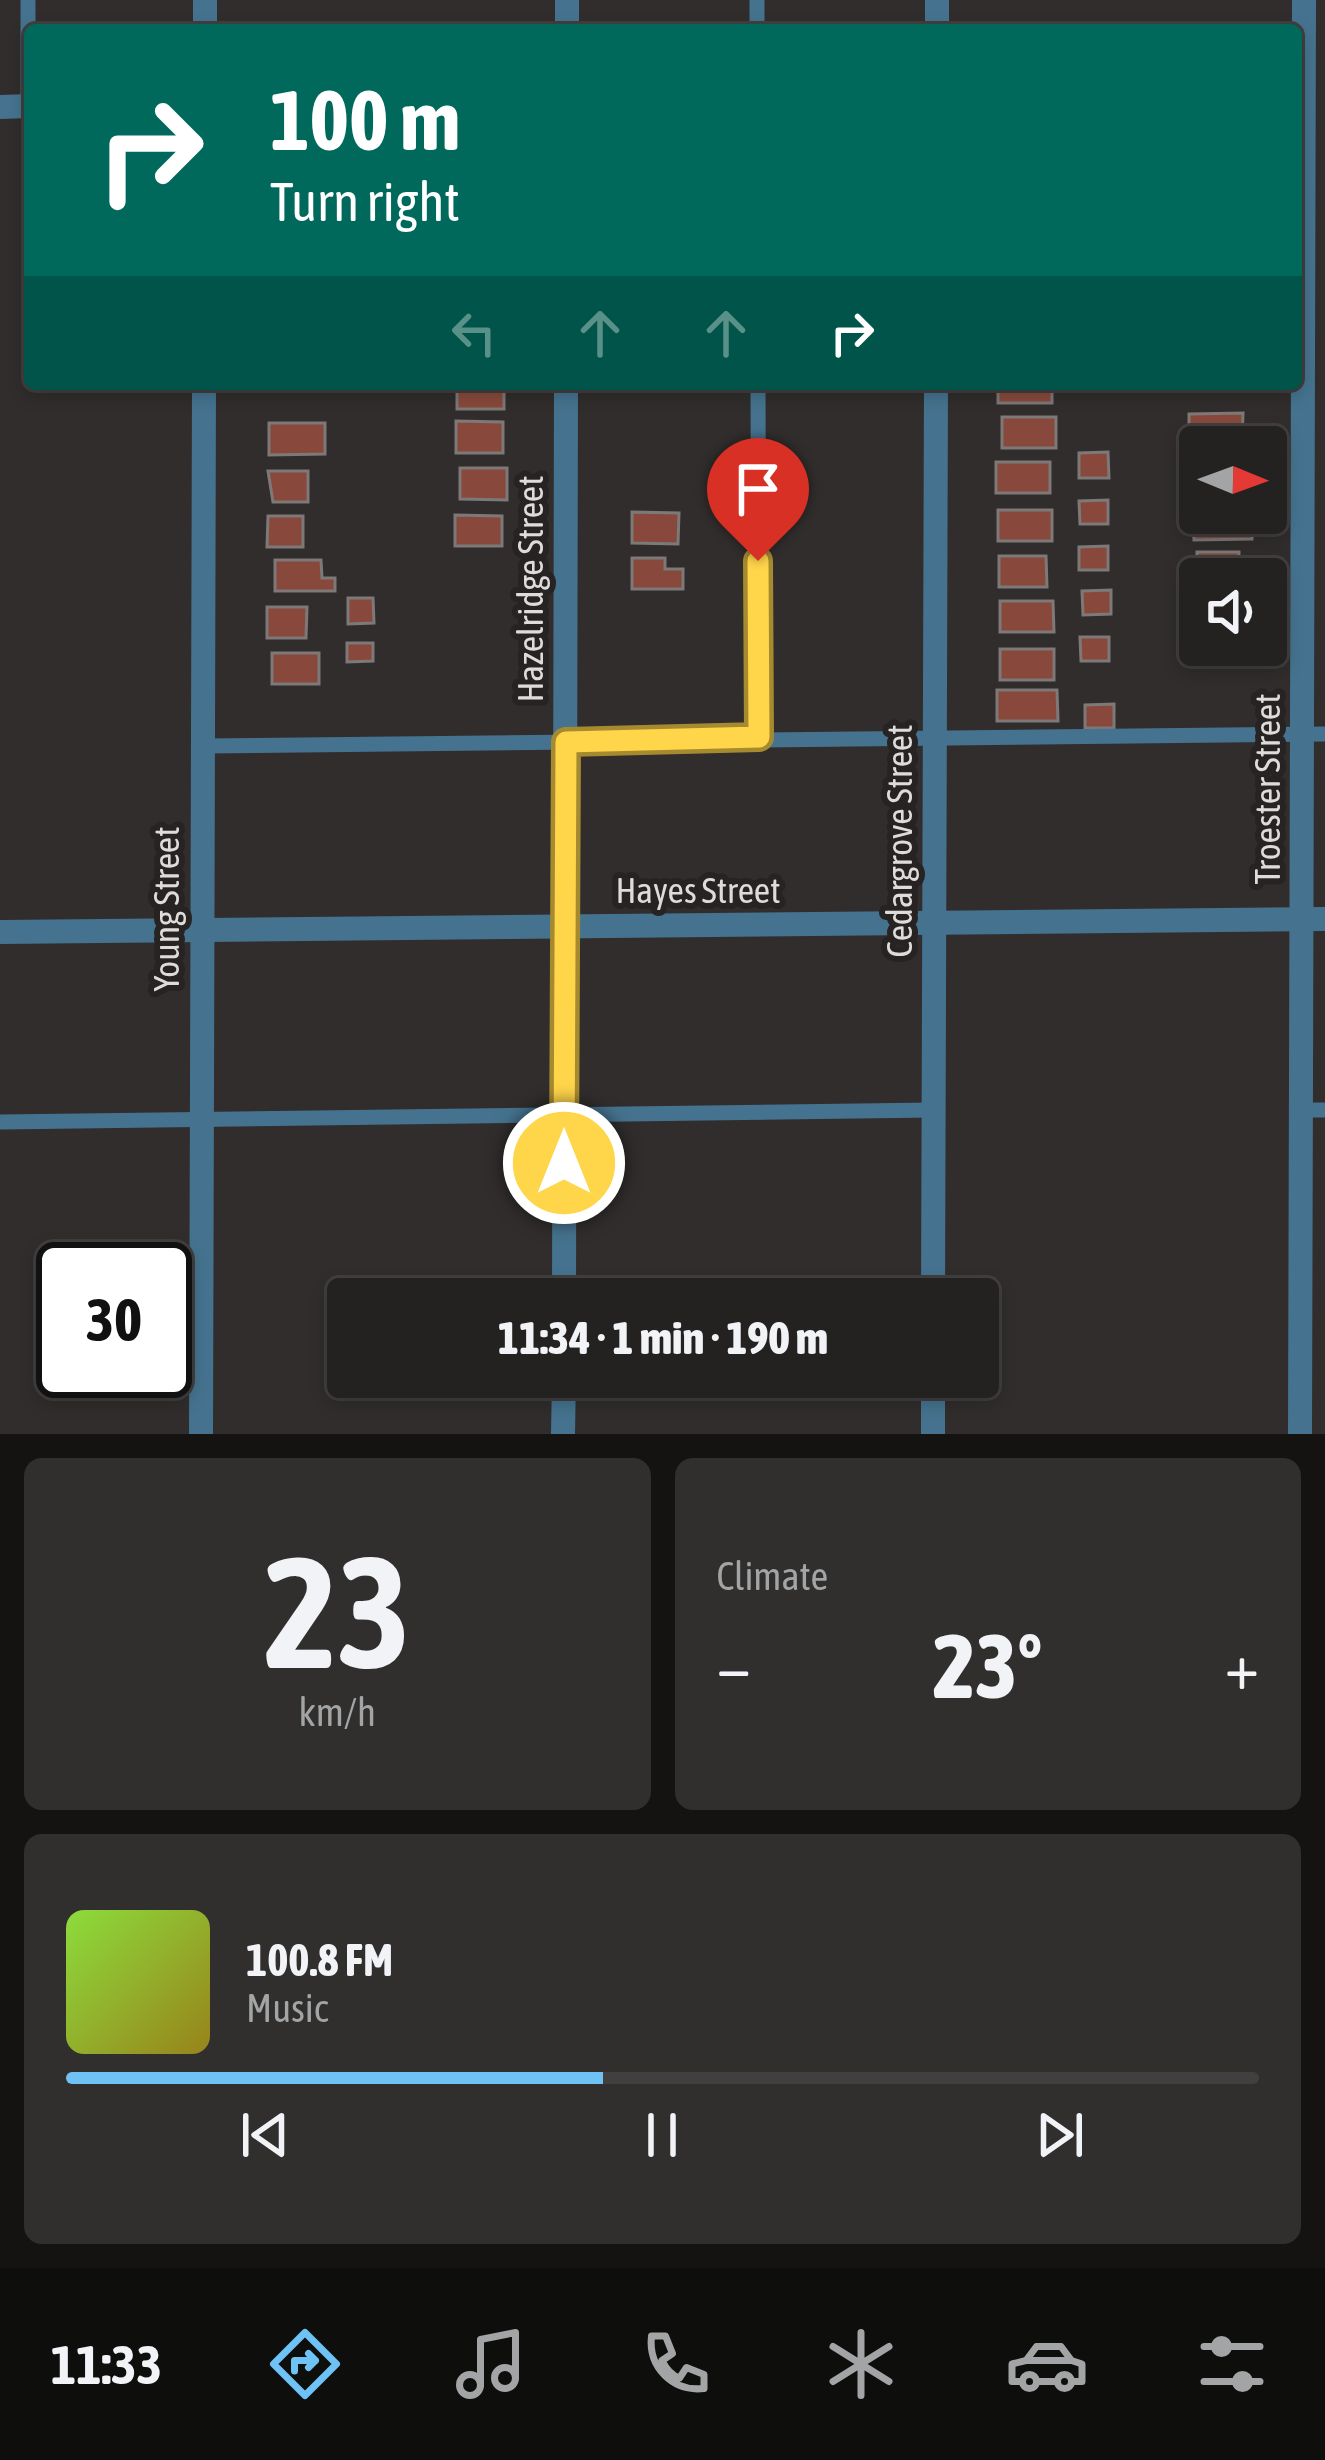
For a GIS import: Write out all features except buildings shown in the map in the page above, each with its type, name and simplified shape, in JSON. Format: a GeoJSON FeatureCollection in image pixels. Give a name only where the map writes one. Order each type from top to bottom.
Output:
{"type":"FeatureCollection","features":[{"type":"Feature","properties":{"kind":"street","name":"Troester Street"},"geometry":{"type":"LineString","coordinates":[[1300,1434],[1313,1110],[1314,920],[1304,0]]}},
{"type":"Feature","properties":{"kind":"street","name":"Young Street"},"geometry":{"type":"LineString","coordinates":[[201,1434],[204,390]]}},
{"type":"Feature","properties":{"kind":"street","name":"Hazelridge Street"},"geometry":{"type":"LineString","coordinates":[[564,1278],[566,390]]}},
{"type":"Feature","properties":{"kind":"street","name":"Cedargrove Street"},"geometry":{"type":"LineString","coordinates":[[933,1278],[936,390]]}},
{"type":"Feature","properties":{"kind":"street","name":"Hayes Street"},"geometry":{"type":"LineString","coordinates":[[0,932],[1314,920]]}},
{"type":"Feature","properties":{"kind":"street"},"geometry":{"type":"LineString","coordinates":[[563,1434],[564,1398]]}},
{"type":"Feature","properties":{"kind":"street"},"geometry":{"type":"LineString","coordinates":[[933,1398],[933,1434]]}},
{"type":"Feature","properties":{"kind":"lane"},"geometry":{"type":"LineString","coordinates":[[758,390],[759,737]]}},
{"type":"Feature","properties":{"kind":"lane"},"geometry":{"type":"LineString","coordinates":[[203,746],[1314,734]]}},
{"type":"Feature","properties":{"kind":"lane"},"geometry":{"type":"LineString","coordinates":[[0,1122],[934,1110]]}},
{"type":"Feature","properties":{"kind":"route"},"geometry":{"type":"LineString","coordinates":[[564,1163],[566,742],[759,737],[758,561]]}}]}
